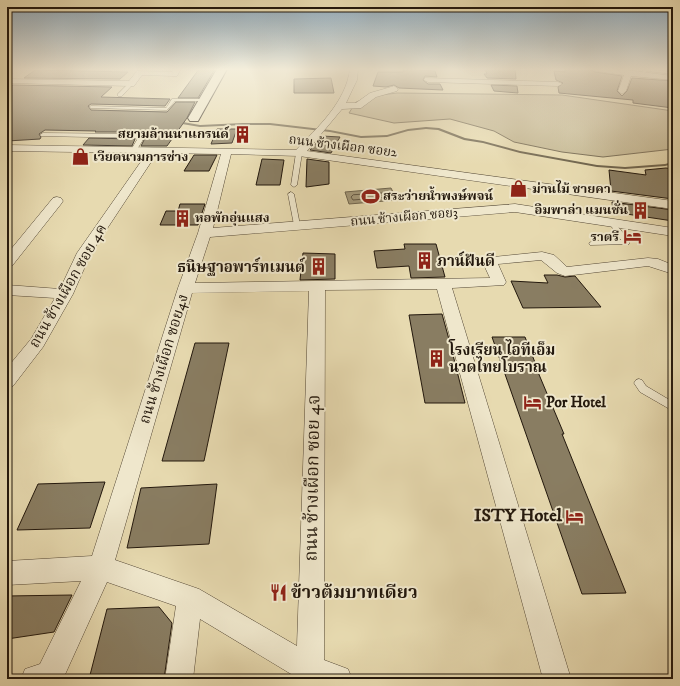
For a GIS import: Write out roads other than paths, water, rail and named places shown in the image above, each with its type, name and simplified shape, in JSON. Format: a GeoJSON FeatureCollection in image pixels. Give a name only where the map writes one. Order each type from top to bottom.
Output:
{"type":"FeatureCollection","features":[{"type":"Feature","properties":{"kind":"street"},"geometry":{"type":"LineString","coordinates":[[194,118],[203,101]]}},
{"type":"Feature","properties":{"kind":"street"},"geometry":{"type":"LineString","coordinates":[[299,153],[341,106],[343,101]]}},
{"type":"Feature","properties":{"kind":"street"},"geometry":{"type":"LineString","coordinates":[[341,106],[358,106],[365,101]]}},
{"type":"Feature","properties":{"kind":"street","name":"ถนน ช้างเผือก ซอย2"},"geometry":{"type":"LineString","coordinates":[[7,148],[299,153],[673,205]]}},
{"type":"Feature","properties":{"kind":"street","name":"ถนน ช้างเผือก ซอย 4ค"},"geometry":{"type":"LineString","coordinates":[[7,381],[37,343],[64,294],[84,253],[154,150]]}},
{"type":"Feature","properties":{"kind":"street","name":"ถนน ช้างเผือก ซอย4ง"},"geometry":{"type":"LineString","coordinates":[[35,679],[49,677],[101,568],[186,288],[205,233],[227,151]]}},
{"type":"Feature","properties":{"kind":"street"},"geometry":{"type":"LineString","coordinates":[[7,263],[58,201]]}},
{"type":"Feature","properties":{"kind":"street","name":"ถนน ช้างเผือก ซอย3"},"geometry":{"type":"LineString","coordinates":[[205,233],[515,208],[673,232]]}},
{"type":"Feature","properties":{"kind":"street"},"geometry":{"type":"LineString","coordinates":[[186,288],[498,282],[489,260],[542,256],[550,259],[560,270],[565,272],[648,262],[653,262],[673,270]]}},
{"type":"Feature","properties":{"kind":"street"},"geometry":{"type":"LineString","coordinates":[[443,284],[557,679]]}},
{"type":"Feature","properties":{"kind":"street","name":"ถนน ช้างเผือก ซอย 4จ"},"geometry":{"type":"LineString","coordinates":[[310,675],[317,286]]}},
{"type":"Feature","properties":{"kind":"street"},"geometry":{"type":"LineString","coordinates":[[10,292],[64,294]]}},
{"type":"Feature","properties":{"kind":"street"},"geometry":{"type":"LineString","coordinates":[[7,573],[101,568],[190,598],[310,675],[338,679]]}},
{"type":"Feature","properties":{"kind":"street"},"geometry":{"type":"LineString","coordinates":[[179,679],[190,598]]}},
{"type":"Feature","properties":{"kind":"lane"},"geometry":{"type":"LineString","coordinates":[[91,108],[167,109],[173,101]]}},
{"type":"Feature","properties":{"kind":"lane"},"geometry":{"type":"LineString","coordinates":[[43,136],[139,136],[141,138],[134,150]]}},
{"type":"Feature","properties":{"kind":"lane"},"geometry":{"type":"LineString","coordinates":[[294,185],[299,153]]}},
{"type":"Feature","properties":{"kind":"lane"},"geometry":{"type":"LineString","coordinates":[[292,194],[297,225]]}},
{"type":"Feature","properties":{"kind":"lane"},"geometry":{"type":"LineString","coordinates":[[593,243],[626,242],[612,223]]}},
{"type":"Feature","properties":{"kind":"lane"},"geometry":{"type":"LineString","coordinates":[[639,384],[644,389],[673,407]]}},
{"type":"Feature","properties":{"kind":"water","name":"สระว่ายน้ำพงษ์พจน์"},"geometry":{"type":"Polygon","coordinates":[[[391,188],[397,200],[349,204],[345,192],[391,188]]]}},
{"type":"Feature","properties":{"kind":"waterway"},"geometry":{"type":"LineString","coordinates":[[177,122],[200,126],[270,124],[330,131],[361,137],[387,136],[408,130],[426,128],[439,129],[464,139],[483,142],[520,152],[597,166],[625,168],[673,163]]}},
{"type":"Feature","properties":{"kind":"place","name":"สยามล้านนาแกรนด์"},"geometry":{"type":"Point","coordinates":[242,134]}},
{"type":"Feature","properties":{"kind":"place","name":"เวียตนามการช่าง"},"geometry":{"type":"Point","coordinates":[80,157]}},
{"type":"Feature","properties":{"kind":"place","name":"ม่านไม้ ชายคา"},"geometry":{"type":"Point","coordinates":[519,189]}},
{"type":"Feature","properties":{"kind":"place","name":"สระว่ายน้ำพงษ์พจน์"},"geometry":{"type":"Point","coordinates":[370,196]}},
{"type":"Feature","properties":{"kind":"place","name":"อิมพาล่า แมนชั่น"},"geometry":{"type":"Point","coordinates":[641,210]}},
{"type":"Feature","properties":{"kind":"place","name":"หอพักอุ่นแสง"},"geometry":{"type":"Point","coordinates":[182,218]}},
{"type":"Feature","properties":{"kind":"place","name":"ราตรี"},"geometry":{"type":"Point","coordinates":[632,237]}},
{"type":"Feature","properties":{"kind":"place","name":"ภาน์ฝันดี"},"geometry":{"type":"Point","coordinates":[424,261]}},
{"type":"Feature","properties":{"kind":"place","name":"ธนิษฐาอพาร์ทเมนต์"},"geometry":{"type":"Point","coordinates":[318,267]}},
{"type":"Feature","properties":{"kind":"place","name":"โรงเรียน ไอทีเอ็ม นวดไทยโบราณ"},"geometry":{"type":"Point","coordinates":[436,359]}},
{"type":"Feature","properties":{"kind":"place","name":"Por Hotel"},"geometry":{"type":"Point","coordinates":[533,402]}},
{"type":"Feature","properties":{"kind":"place","name":"ISTY Hotel"},"geometry":{"type":"Point","coordinates":[575,516]}},
{"type":"Feature","properties":{"kind":"place","name":"ข้าวต้มบาทเดียว"},"geometry":{"type":"Point","coordinates":[278,593]}}]}
